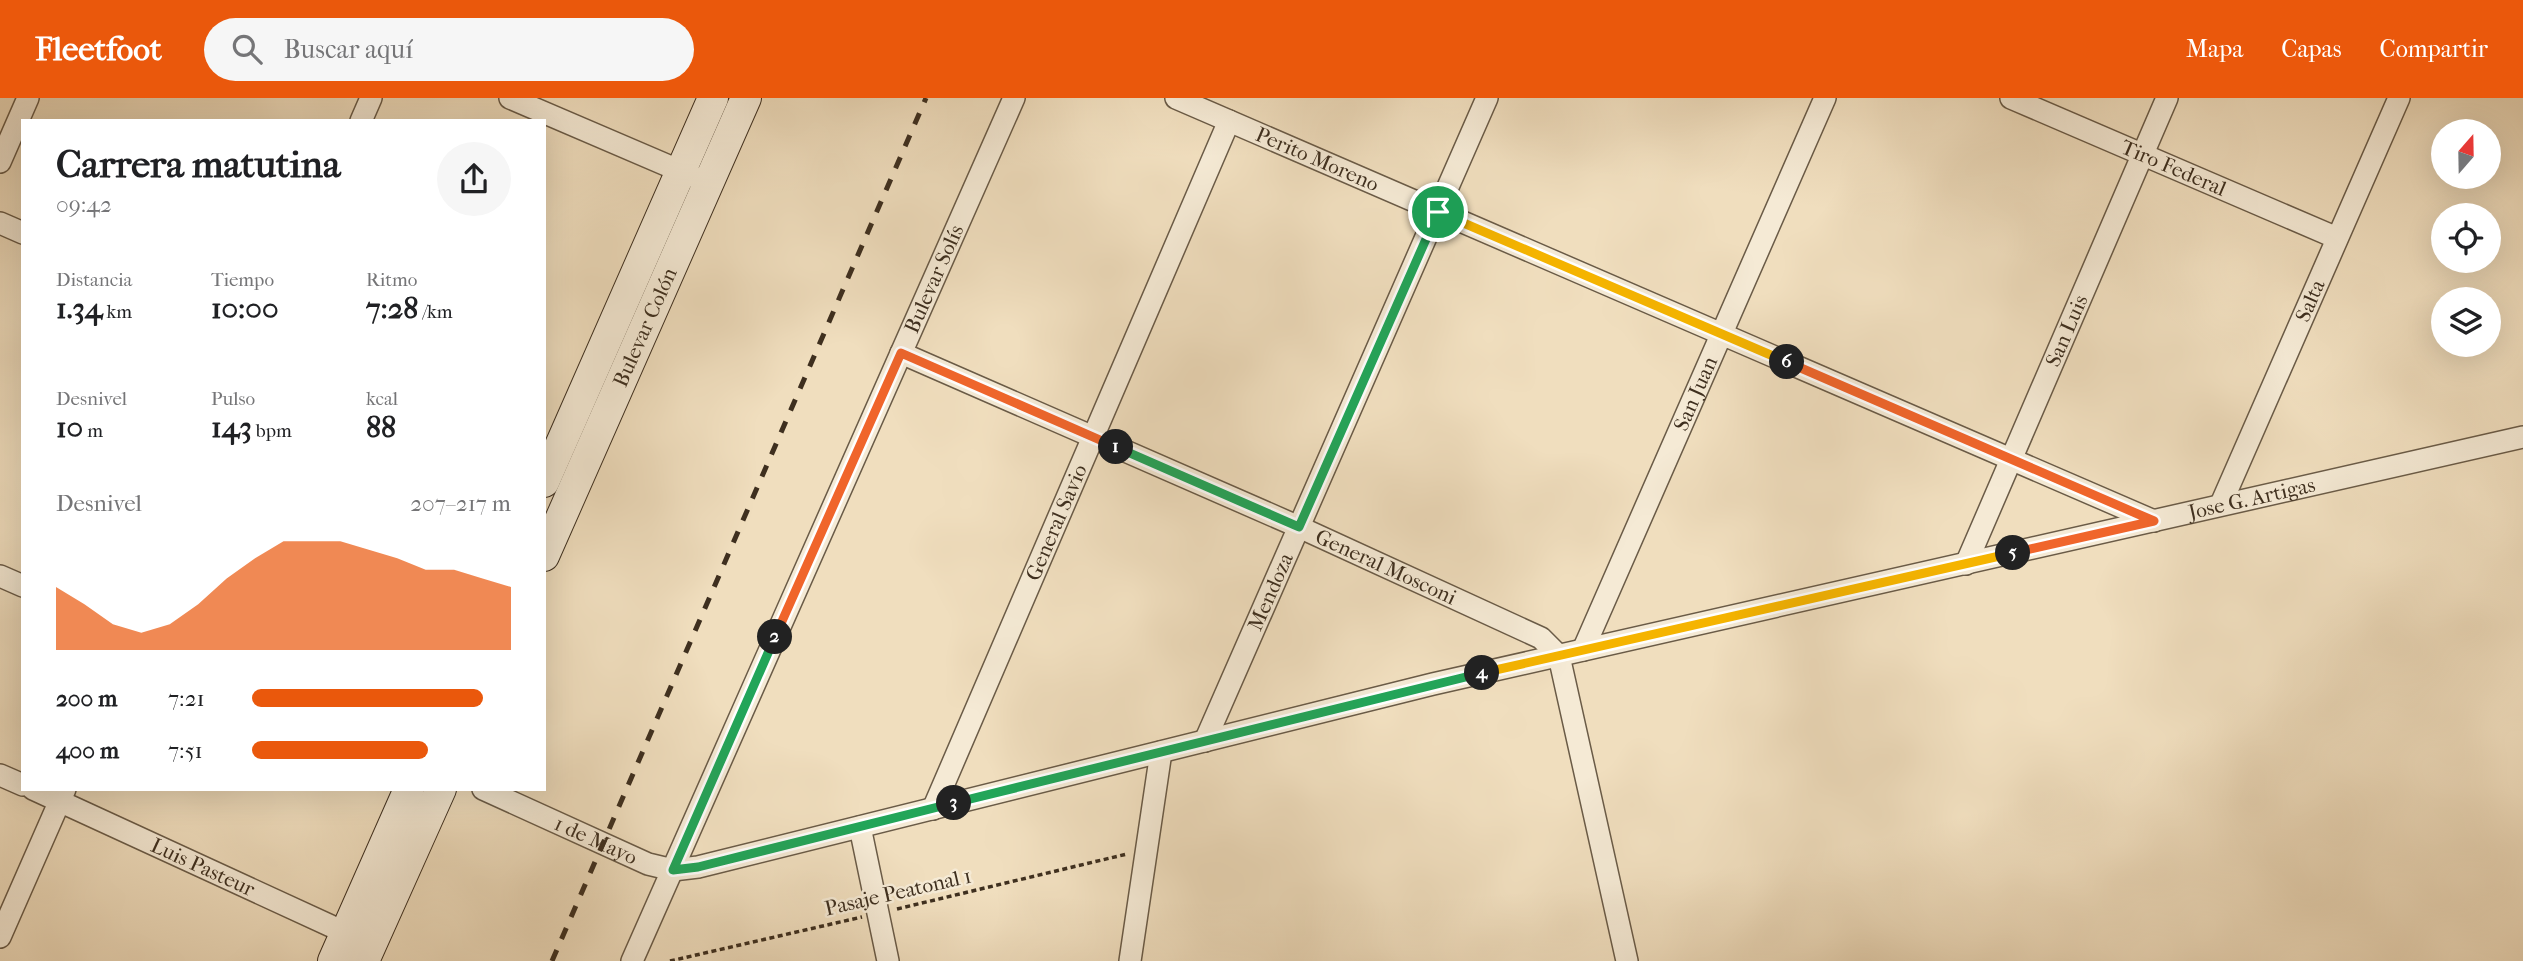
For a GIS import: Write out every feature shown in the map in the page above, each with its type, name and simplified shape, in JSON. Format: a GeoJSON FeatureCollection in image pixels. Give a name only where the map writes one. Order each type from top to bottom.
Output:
{"type":"FeatureCollection","features":[{"type":"Feature","properties":{"kind":"main road","name":"Bulevar Colón"},"geometry":{"type":"LineString","coordinates":[[546,472],[713,98]]}},
{"type":"Feature","properties":{"kind":"main road","name":"Bulevar Colón"},"geometry":{"type":"LineString","coordinates":[[546,551],[746,98]]}},
{"type":"Feature","properties":{"kind":"main road"},"geometry":{"type":"LineString","coordinates":[[360,946],[408,791]]}},
{"type":"Feature","properties":{"kind":"main road"},"geometry":{"type":"LineString","coordinates":[[333,961],[360,946],[440,791]]}},
{"type":"Feature","properties":{"kind":"street"},"geometry":{"type":"LineString","coordinates":[[0,162],[28,98]]}},
{"type":"Feature","properties":{"kind":"street"},"geometry":{"type":"LineString","coordinates":[[362,119],[371,98]]}},
{"type":"Feature","properties":{"kind":"street"},"geometry":{"type":"LineString","coordinates":[[510,98],[545,105],[708,183]]}},
{"type":"Feature","properties":{"kind":"street","name":"Bulevar Solís"},"geometry":{"type":"LineString","coordinates":[[632,961],[1014,98]]}},
{"type":"Feature","properties":{"kind":"street","name":"Perito Moreno"},"geometry":{"type":"LineString","coordinates":[[1175,98],[2154,521]]}},
{"type":"Feature","properties":{"kind":"street","name":"Mendoza"},"geometry":{"type":"LineString","coordinates":[[1205,741],[1487,98]]}},
{"type":"Feature","properties":{"kind":"street","name":"San Juan"},"geometry":{"type":"LineString","coordinates":[[1583,650],[1825,98]]}},
{"type":"Feature","properties":{"kind":"street","name":"Tiro Federal"},"geometry":{"type":"LineString","coordinates":[[2011,98],[2337,238]]}},
{"type":"Feature","properties":{"kind":"street","name":"San Luis"},"geometry":{"type":"LineString","coordinates":[[1966,564],[2167,98]]}},
{"type":"Feature","properties":{"kind":"street","name":"Salta"},"geometry":{"type":"LineString","coordinates":[[2221,504],[2399,98]]}},
{"type":"Feature","properties":{"kind":"street","name":"General Savio"},"geometry":{"type":"LineString","coordinates":[[933,809],[1229,121]]}},
{"type":"Feature","properties":{"kind":"street"},"geometry":{"type":"LineString","coordinates":[[0,223],[21,232]]}},
{"type":"Feature","properties":{"kind":"street","name":"General Mosconi"},"geometry":{"type":"LineString","coordinates":[[901,353],[1299,527],[1541,638],[1559,656]]}},
{"type":"Feature","properties":{"kind":"street","name":"Jose G. Artigas"},"geometry":{"type":"LineString","coordinates":[[673,870],[698,867],[1433,684],[2523,437]]}},
{"type":"Feature","properties":{"kind":"street"},"geometry":{"type":"LineString","coordinates":[[546,472],[578,479]]}},
{"type":"Feature","properties":{"kind":"street"},"geometry":{"type":"LineString","coordinates":[[0,576],[21,585]]}},
{"type":"Feature","properties":{"kind":"street"},"geometry":{"type":"LineString","coordinates":[[1559,656],[1627,961]]}},
{"type":"Feature","properties":{"kind":"street"},"geometry":{"type":"LineString","coordinates":[[1130,961],[1161,752]]}},
{"type":"Feature","properties":{"kind":"street"},"geometry":{"type":"LineString","coordinates":[[0,775],[21,784]]}},
{"type":"Feature","properties":{"kind":"street","name":"Luis Pasteur"},"geometry":{"type":"LineString","coordinates":[[43,791],[63,795],[360,946]]}},
{"type":"Feature","properties":{"kind":"street","name":"1 de Mayo"},"geometry":{"type":"LineString","coordinates":[[488,791],[648,864],[673,870]]}},
{"type":"Feature","properties":{"kind":"street"},"geometry":{"type":"LineString","coordinates":[[0,937],[63,795]]}},
{"type":"Feature","properties":{"kind":"street"},"geometry":{"type":"LineString","coordinates":[[860,827],[888,961]]}},
{"type":"Feature","properties":{"kind":"path","name":"Pasaje Peatonal 1"},"geometry":{"type":"LineString","coordinates":[[670,961],[1133,852]]}},
{"type":"Feature","properties":{"kind":"railway"},"geometry":{"type":"LineString","coordinates":[[552,961],[926,98]]}},
{"type":"Feature","properties":{"kind":"route"},"geometry":{"type":"LineString","coordinates":[[1438,212],[2154,521],[1433,684],[698,867],[673,870],[901,353],[1299,527],[1438,212]]}}]}
